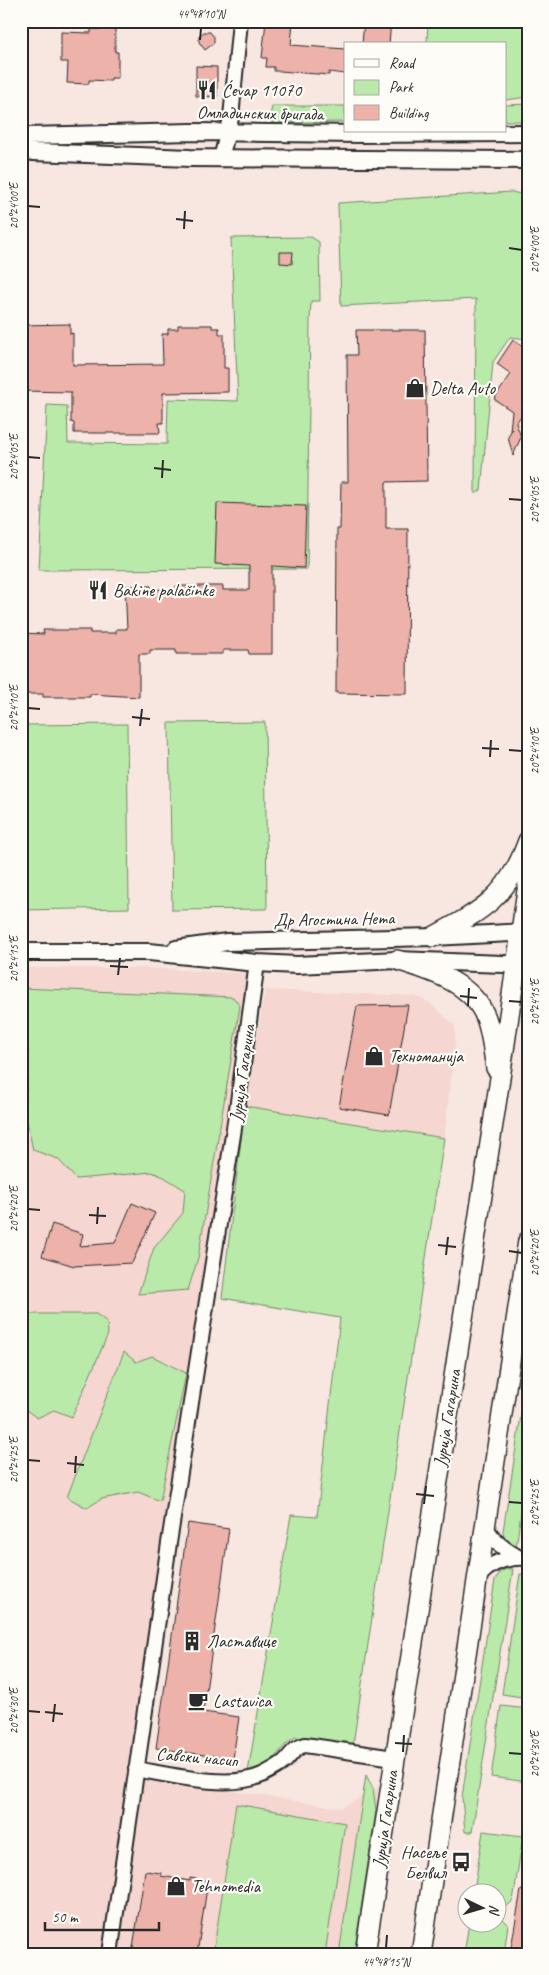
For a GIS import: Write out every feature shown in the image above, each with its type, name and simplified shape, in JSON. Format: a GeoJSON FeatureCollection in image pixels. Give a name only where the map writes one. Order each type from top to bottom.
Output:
{"type":"FeatureCollection","features":[{"type":"Feature","properties":{"kind":"main road"},"geometry":{"type":"LineString","coordinates":[[433,937],[479,912],[492,902],[507,883],[528,840]]}},
{"type":"Feature","properties":{"kind":"main road","name":"Јурија Гагарина"},"geometry":{"type":"LineString","coordinates":[[365,1954],[499,1085],[522,965],[528,883]]}},
{"type":"Feature","properties":{"kind":"main road"},"geometry":{"type":"LineString","coordinates":[[398,960],[445,978],[466,990],[476,1001],[486,1019],[490,1032],[499,1085]]}},
{"type":"Feature","properties":{"kind":"main road"},"geometry":{"type":"LineString","coordinates":[[421,1954],[528,1241]]}},
{"type":"Feature","properties":{"kind":"street"},"geometry":{"type":"LineString","coordinates":[[221,159],[228,132],[240,21]]}},
{"type":"Feature","properties":{"kind":"street","name":"Омладинских бригада"},"geometry":{"type":"LineString","coordinates":[[21,139],[27,136],[228,132],[362,134],[528,133]]}},
{"type":"Feature","properties":{"kind":"street"},"geometry":{"type":"LineString","coordinates":[[21,150],[221,159],[528,160]]}},
{"type":"Feature","properties":{"kind":"street","name":"Др Агостина Нета"},"geometry":{"type":"LineString","coordinates":[[149,952],[227,942],[433,937],[525,932]]}},
{"type":"Feature","properties":{"kind":"street","name":"Др Агостина Нета"},"geometry":{"type":"LineString","coordinates":[[21,952],[149,952],[257,963],[297,965],[398,960],[522,965]]}},
{"type":"Feature","properties":{"kind":"street","name":"Јурија Гагарина"},"geometry":{"type":"LineString","coordinates":[[110,1954],[169,1543],[237,1108],[257,963]]}},
{"type":"Feature","properties":{"kind":"street"},"geometry":{"type":"LineString","coordinates":[[486,1528],[500,1547],[523,1558]]}},
{"type":"Feature","properties":{"kind":"street"},"geometry":{"type":"LineString","coordinates":[[479,1576],[488,1566],[500,1561],[523,1558]]}},
{"type":"Feature","properties":{"kind":"street","name":"Савски насип"},"geometry":{"type":"LineString","coordinates":[[136,1769],[234,1782],[258,1776],[271,1770],[287,1759],[297,1748],[306,1745],[394,1758]]}},
{"type":"Feature","properties":{"kind":"shaded area"},"geometry":{"type":"Polygon","coordinates":[[[21,968],[144,968],[255,974],[136,1773],[155,1779],[341,1808],[379,1787],[355,1954],[21,1954],[21,968]]]}},
{"type":"Feature","properties":{"kind":"shaded area"},"geometry":{"type":"Polygon","coordinates":[[[265,990],[415,996],[430,1003],[455,1026],[455,1046],[444,1138],[245,1106],[265,990]]]}},
{"type":"Feature","properties":{"kind":"green space"},"geometry":{"type":"Polygon","coordinates":[[[428,21],[528,21],[528,97],[506,100],[506,42],[427,42],[428,21]]]}},
{"type":"Feature","properties":{"kind":"green space"},"geometry":{"type":"Polygon","coordinates":[[[528,104],[528,121],[506,121],[506,105],[528,104]]]}},
{"type":"Feature","properties":{"kind":"green space"},"geometry":{"type":"Polygon","coordinates":[[[272,106],[344,106],[344,122],[272,123],[270,116],[272,106]]]}},
{"type":"Feature","properties":{"kind":"green space"},"geometry":{"type":"Polygon","coordinates":[[[512,192],[528,196],[528,339],[510,337],[493,362],[481,490],[475,494],[476,299],[341,306],[338,203],[512,192]]]}},
{"type":"Feature","properties":{"kind":"green space"},"geometry":{"type":"Polygon","coordinates":[[[311,237],[319,242],[320,301],[311,301],[310,320],[307,569],[39,570],[47,405],[67,406],[68,443],[167,444],[168,399],[238,401],[231,238],[311,237]]]}},
{"type":"Feature","properties":{"kind":"green space"},"geometry":{"type":"Polygon","coordinates":[[[265,722],[267,909],[172,910],[169,723],[265,722]]]}},
{"type":"Feature","properties":{"kind":"green space"},"geometry":{"type":"Polygon","coordinates":[[[127,724],[129,908],[21,910],[21,725],[127,724]]]}},
{"type":"Feature","properties":{"kind":"green space"},"geometry":{"type":"Polygon","coordinates":[[[21,988],[233,997],[240,1006],[198,1258],[188,1290],[138,1294],[154,1248],[183,1213],[185,1190],[152,1172],[76,1179],[58,1159],[33,1150],[24,1107],[29,1067],[28,1049],[21,1033],[21,988]]]}},
{"type":"Feature","properties":{"kind":"green space"},"geometry":{"type":"Polygon","coordinates":[[[245,1106],[444,1138],[353,1744],[295,1737],[286,1744],[265,1769],[248,1772],[291,1515],[317,1517],[340,1318],[222,1298],[245,1106]]]}},
{"type":"Feature","properties":{"kind":"green space"},"geometry":{"type":"Polygon","coordinates":[[[21,1314],[96,1314],[107,1322],[108,1334],[72,1417],[54,1410],[37,1418],[21,1406],[21,1314]]]}},
{"type":"Feature","properties":{"kind":"green space"},"geometry":{"type":"Polygon","coordinates":[[[124,1352],[136,1362],[152,1356],[186,1373],[160,1501],[138,1492],[101,1499],[87,1508],[67,1497],[124,1352]]]}},
{"type":"Feature","properties":{"kind":"green space"},"geometry":{"type":"Polygon","coordinates":[[[528,1371],[528,1466],[516,1547],[504,1537],[503,1531],[528,1371]]]}},
{"type":"Feature","properties":{"kind":"green space"},"geometry":{"type":"Polygon","coordinates":[[[513,1569],[472,1832],[465,1832],[462,1797],[495,1580],[501,1571],[513,1569]]]}},
{"type":"Feature","properties":{"kind":"green space"},"geometry":{"type":"Polygon","coordinates":[[[520,1574],[528,1575],[528,1698],[502,1694],[520,1574]]]}},
{"type":"Feature","properties":{"kind":"green space"},"geometry":{"type":"Polygon","coordinates":[[[501,1706],[528,1709],[528,1782],[491,1777],[501,1706]]]}},
{"type":"Feature","properties":{"kind":"green space"},"geometry":{"type":"Polygon","coordinates":[[[366,1775],[373,1788],[376,1810],[354,1954],[339,1954],[366,1775]]]}},
{"type":"Feature","properties":{"kind":"green space"},"geometry":{"type":"Polygon","coordinates":[[[236,1804],[345,1823],[325,1954],[213,1954],[236,1804]]]}},
{"type":"Feature","properties":{"kind":"green space"},"geometry":{"type":"Polygon","coordinates":[[[483,1831],[523,1836],[513,1901],[506,1906],[506,1882],[475,1882],[483,1831]]]}},
{"type":"Feature","properties":{"kind":"green space"},"geometry":{"type":"Polygon","coordinates":[[[506,1922],[508,1924],[504,1954],[464,1954],[468,1932],[506,1932],[506,1922]]]}},
{"type":"Feature","properties":{"kind":"building"},"geometry":{"type":"Polygon","coordinates":[[[266,21],[293,21],[291,45],[344,49],[344,74],[329,72],[329,75],[274,71],[274,67],[266,67],[267,58],[262,58],[266,21]]]}},
{"type":"Feature","properties":{"kind":"building"},"geometry":{"type":"Polygon","coordinates":[[[364,21],[391,21],[389,42],[362,42],[364,21]]]}},
{"type":"Feature","properties":{"kind":"building"},"geometry":{"type":"Polygon","coordinates":[[[91,29],[115,29],[115,52],[118,52],[118,78],[111,78],[111,81],[89,80],[89,84],[67,83],[68,62],[61,62],[61,32],[91,33],[91,29]]]}},
{"type":"Feature","properties":{"kind":"building"},"geometry":{"type":"Polygon","coordinates":[[[204,32],[210,32],[214,37],[214,43],[205,50],[199,42],[199,36],[204,32]]]}},
{"type":"Feature","properties":{"kind":"building"},"geometry":{"type":"Polygon","coordinates":[[[196,66],[217,67],[217,97],[196,96],[196,66]]]}},
{"type":"Feature","properties":{"kind":"building"},"geometry":{"type":"Polygon","coordinates":[[[280,252],[293,252],[292,264],[280,263],[280,252]]]}},
{"type":"Feature","properties":{"kind":"building"},"geometry":{"type":"Polygon","coordinates":[[[70,324],[70,334],[73,333],[73,365],[163,364],[162,334],[168,334],[168,329],[178,329],[178,325],[212,325],[212,328],[219,328],[219,334],[224,334],[224,368],[228,368],[228,392],[163,393],[163,423],[159,423],[160,433],[74,433],[74,423],[71,422],[71,392],[21,391],[21,325],[70,324]]]}},
{"type":"Feature","properties":{"kind":"building"},"geometry":{"type":"Polygon","coordinates":[[[356,330],[425,330],[427,481],[386,482],[386,529],[408,529],[407,694],[336,693],[337,529],[340,529],[341,482],[348,482],[347,355],[357,355],[356,330]]]}},
{"type":"Feature","properties":{"kind":"building"},"geometry":{"type":"Polygon","coordinates":[[[513,340],[528,350],[528,375],[522,384],[528,389],[528,406],[516,423],[521,437],[513,456],[508,437],[512,429],[510,431],[512,411],[494,399],[511,374],[497,364],[513,340]]]}},
{"type":"Feature","properties":{"kind":"building"},"geometry":{"type":"Polygon","coordinates":[[[217,503],[306,506],[304,568],[272,566],[272,654],[249,654],[248,650],[223,650],[223,654],[176,654],[176,650],[150,650],[150,654],[139,654],[139,697],[90,694],[90,697],[43,697],[43,694],[21,694],[21,633],[44,634],[43,630],[90,630],[90,633],[116,633],[116,629],[127,629],[125,586],[151,586],[151,589],[176,590],[176,586],[223,586],[223,590],[249,590],[249,566],[215,564],[217,503]]]}},
{"type":"Feature","properties":{"kind":"building","name":"Техноманија"},"geometry":{"type":"Polygon","coordinates":[[[408,1005],[389,1115],[339,1107],[357,1006],[408,1005]]]}},
{"type":"Feature","properties":{"kind":"building"},"geometry":{"type":"Polygon","coordinates":[[[132,1203],[155,1213],[132,1263],[74,1266],[42,1256],[52,1224],[83,1234],[80,1246],[115,1243],[132,1203]]]}},
{"type":"Feature","properties":{"kind":"building","name":"Ластавице"},"geometry":{"type":"Polygon","coordinates":[[[188,1523],[229,1529],[203,1712],[239,1717],[233,1759],[156,1748],[188,1523]]]}},
{"type":"Feature","properties":{"kind":"building"},"geometry":{"type":"Polygon","coordinates":[[[145,1871],[161,1873],[161,1876],[190,1881],[190,1878],[208,1881],[197,1954],[132,1954],[145,1871]]]}},
{"type":"Feature","properties":{"kind":"building"},"geometry":{"type":"Polygon","coordinates":[[[521,1890],[528,1891],[528,1954],[510,1954],[521,1890]]]}},
{"type":"Feature","properties":{"kind":"place","name":"Ćevap 11070"},"geometry":{"type":"Point","coordinates":[207,90]}},
{"type":"Feature","properties":{"kind":"place","name":"Delta Auto"},"geometry":{"type":"Point","coordinates":[415,388]}},
{"type":"Feature","properties":{"kind":"place","name":"Bakine palačinke"},"geometry":{"type":"Point","coordinates":[98,590]}},
{"type":"Feature","properties":{"kind":"place","name":"Техноманија"},"geometry":{"type":"Point","coordinates":[374,1056]}},
{"type":"Feature","properties":{"kind":"place","name":"Ластавице"},"geometry":{"type":"Point","coordinates":[192,1641]}},
{"type":"Feature","properties":{"kind":"place","name":"Lastavica"},"geometry":{"type":"Point","coordinates":[198,1701]}},
{"type":"Feature","properties":{"kind":"place","name":"Насеље Белвил"},"geometry":{"type":"Point","coordinates":[461,1862]}},
{"type":"Feature","properties":{"kind":"place","name":"Tehnomedia"},"geometry":{"type":"Point","coordinates":[176,1886]}}]}
